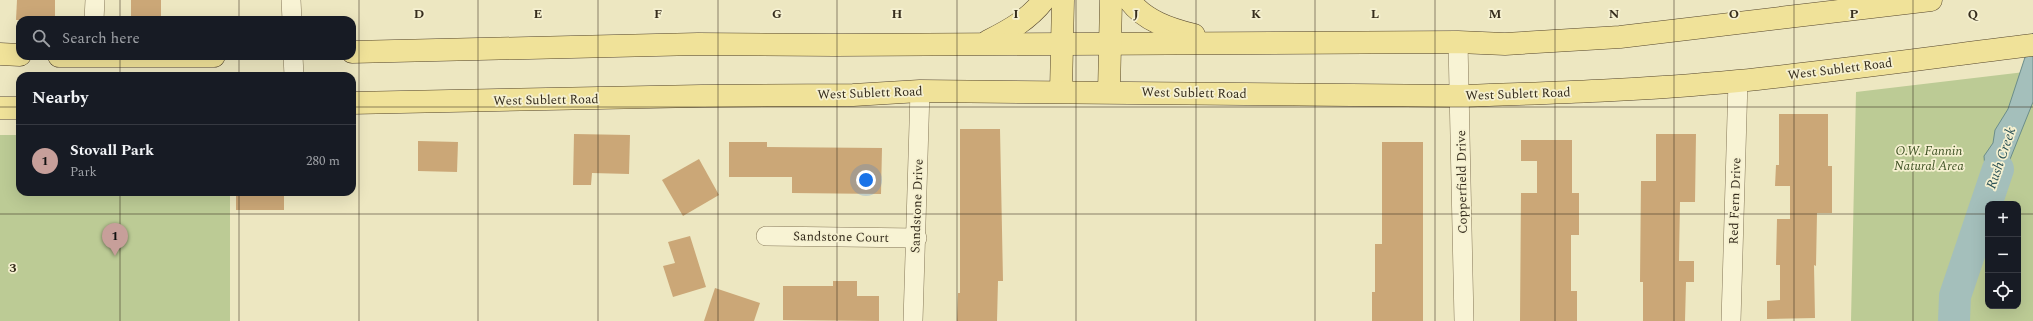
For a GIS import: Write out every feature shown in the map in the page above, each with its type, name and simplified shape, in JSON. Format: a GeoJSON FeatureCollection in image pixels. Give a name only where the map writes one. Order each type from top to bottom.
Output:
{"type":"FeatureCollection","features":[{"type":"Feature","properties":{"kind":"main road"},"geometry":{"type":"LineString","coordinates":[[982,44],[1016,28],[1036,10],[1044,0]]}},
{"type":"Feature","properties":{"kind":"main road"},"geometry":{"type":"LineString","coordinates":[[1061,91],[1063,0]]}},
{"type":"Feature","properties":{"kind":"main road"},"geometry":{"type":"LineString","coordinates":[[1109,92],[1111,0]]}},
{"type":"Feature","properties":{"kind":"main road"},"geometry":{"type":"LineString","coordinates":[[1129,0],[1142,14],[1168,29],[1224,43]]}},
{"type":"Feature","properties":{"kind":"main road"},"geometry":{"type":"LineString","coordinates":[[356,52],[698,44],[1458,42],[1505,44],[1620,37],[1931,0]]}},
{"type":"Feature","properties":{"kind":"main road","name":"West Sublett Road"},"geometry":{"type":"LineString","coordinates":[[356,103],[701,96],[853,95],[920,91],[1061,91],[1460,96],[1634,89],[1738,81],[2033,45]]}},
{"type":"Feature","properties":{"kind":"main road"},"geometry":{"type":"LineString","coordinates":[[0,54],[16,55]]}},
{"type":"Feature","properties":{"kind":"main road"},"geometry":{"type":"LineString","coordinates":[[0,108],[16,108]]}},
{"type":"Feature","properties":{"kind":"street"},"geometry":{"type":"LineString","coordinates":[[94,16],[95,0]]}},
{"type":"Feature","properties":{"kind":"street"},"geometry":{"type":"LineString","coordinates":[[291,0],[292,16]]}},
{"type":"Feature","properties":{"kind":"street","name":"Copperfield Drive"},"geometry":{"type":"LineString","coordinates":[[1458,42],[1464,321]]}},
{"type":"Feature","properties":{"kind":"street"},"geometry":{"type":"LineString","coordinates":[[293,60],[294,72]]}},
{"type":"Feature","properties":{"kind":"street","name":"Red Fern Drive"},"geometry":{"type":"LineString","coordinates":[[1731,321],[1738,81]]}},
{"type":"Feature","properties":{"kind":"street","name":"Sandstone Drive"},"geometry":{"type":"LineString","coordinates":[[913,321],[917,238],[920,91]]}},
{"type":"Feature","properties":{"kind":"street","name":"Sandstone Court"},"geometry":{"type":"LineString","coordinates":[[766,236],[917,238]]}},
{"type":"Feature","properties":{"kind":"green space","name":"O.W. Fannin Natural Area"},"geometry":{"type":"Polygon","coordinates":[[[2033,71],[2033,321],[1851,321],[1856,92],[2033,71]]]}},
{"type":"Feature","properties":{"kind":"green space"},"geometry":{"type":"Polygon","coordinates":[[[0,135],[16,135],[16,196],[230,196],[230,321],[0,321],[0,135]]]}},
{"type":"Feature","properties":{"kind":"water"},"geometry":{"type":"Polygon","coordinates":[[[2033,33],[2033,102],[1993,201],[1985,201],[1985,210],[1978,209],[1979,181],[1985,169],[1984,156],[1993,143],[1995,130],[2008,109],[2033,33]]]}},
{"type":"Feature","properties":{"kind":"building"},"geometry":{"type":"Polygon","coordinates":[[[17,0],[55,0],[55,16],[16,16],[17,0]]]}},
{"type":"Feature","properties":{"kind":"building"},"geometry":{"type":"Polygon","coordinates":[[[131,0],[161,0],[161,16],[131,16],[131,0]]]}},
{"type":"Feature","properties":{"kind":"building"},"geometry":{"type":"Polygon","coordinates":[[[1779,114],[1828,114],[1828,166],[1832,166],[1832,213],[1817,213],[1816,266],[1814,265],[1815,318],[1767,319],[1767,301],[1780,300],[1780,265],[1776,265],[1777,219],[1790,219],[1790,186],[1775,186],[1776,165],[1779,165],[1779,114]]]}},
{"type":"Feature","properties":{"kind":"building"},"geometry":{"type":"Polygon","coordinates":[[[960,129],[1000,129],[1003,281],[998,281],[997,321],[957,321],[958,293],[960,293],[960,129]]]}},
{"type":"Feature","properties":{"kind":"building"},"geometry":{"type":"Polygon","coordinates":[[[574,134],[630,135],[629,174],[592,173],[591,185],[573,185],[574,134]]]}},
{"type":"Feature","properties":{"kind":"building"},"geometry":{"type":"Polygon","coordinates":[[[1656,134],[1696,134],[1695,202],[1680,202],[1679,261],[1694,261],[1694,282],[1686,282],[1685,321],[1643,321],[1643,282],[1640,282],[1641,181],[1656,181],[1656,134]]]}},
{"type":"Feature","properties":{"kind":"building"},"geometry":{"type":"Polygon","coordinates":[[[1521,140],[1572,140],[1572,193],[1579,193],[1579,235],[1571,235],[1571,291],[1577,291],[1577,321],[1520,321],[1521,193],[1537,193],[1537,161],[1521,161],[1521,140]]]}},
{"type":"Feature","properties":{"kind":"building"},"geometry":{"type":"Polygon","coordinates":[[[418,141],[458,142],[457,172],[418,171],[418,141]]]}},
{"type":"Feature","properties":{"kind":"building"},"geometry":{"type":"Polygon","coordinates":[[[729,142],[767,142],[767,147],[882,148],[881,194],[792,193],[792,177],[729,177],[729,142]]]}},
{"type":"Feature","properties":{"kind":"building"},"geometry":{"type":"Polygon","coordinates":[[[1382,142],[1423,142],[1423,321],[1372,321],[1372,292],[1375,292],[1375,244],[1382,244],[1382,142]]]}},
{"type":"Feature","properties":{"kind":"building"},"geometry":{"type":"Polygon","coordinates":[[[699,159],[719,195],[683,216],[662,180],[699,159]]]}},
{"type":"Feature","properties":{"kind":"building"},"geometry":{"type":"Polygon","coordinates":[[[236,196],[284,196],[284,210],[236,210],[236,196]]]}},
{"type":"Feature","properties":{"kind":"building"},"geometry":{"type":"Polygon","coordinates":[[[690,236],[706,287],[673,297],[663,266],[675,263],[668,242],[690,236]]]}},
{"type":"Feature","properties":{"kind":"building"},"geometry":{"type":"Polygon","coordinates":[[[833,281],[857,281],[857,296],[879,296],[879,321],[783,320],[783,286],[833,286],[833,281]]]}},
{"type":"Feature","properties":{"kind":"building"},"geometry":{"type":"Polygon","coordinates":[[[715,288],[760,303],[754,321],[704,321],[715,288]]]}},
{"type":"Feature","properties":{"kind":"waterway","name":"Rush Creek"},"geometry":{"type":"LineString","coordinates":[[1954,321],[1955,296],[1998,169]]}},
{"type":"Feature","properties":{"kind":"place","name":"Stovall Park"},"geometry":{"type":"Point","coordinates":[115,256]}}]}
